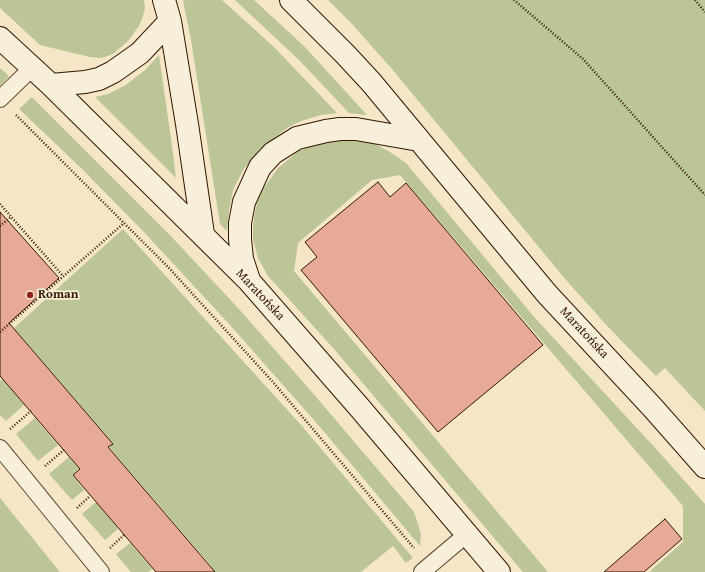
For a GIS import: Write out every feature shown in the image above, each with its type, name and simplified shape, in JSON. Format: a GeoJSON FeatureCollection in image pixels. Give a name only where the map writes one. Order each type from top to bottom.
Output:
{"type":"FeatureCollection","features":[{"type":"Feature","properties":{"kind":"street"},"geometry":{"type":"LineString","coordinates":[[164,0],[170,21],[203,234]]}},
{"type":"Feature","properties":{"kind":"street","name":"Maratońska"},"geometry":{"type":"LineString","coordinates":[[291,0],[371,82],[547,294],[653,408],[705,467]]}},
{"type":"Feature","properties":{"kind":"street"},"geometry":{"type":"LineString","coordinates":[[51,85],[85,82],[99,79],[113,72],[140,53],[170,21]]}},
{"type":"Feature","properties":{"kind":"street","name":"Maratońska"},"geometry":{"type":"LineString","coordinates":[[0,38],[51,85],[249,281],[359,407],[499,572]]}},
{"type":"Feature","properties":{"kind":"street"},"geometry":{"type":"LineString","coordinates":[[249,281],[242,259],[240,223],[244,202],[260,167],[273,153],[297,138],[340,129],[356,129],[419,140]]}},
{"type":"Feature","properties":{"kind":"lane"},"geometry":{"type":"LineString","coordinates":[[0,99],[32,68]]}},
{"type":"Feature","properties":{"kind":"lane"},"geometry":{"type":"LineString","coordinates":[[0,448],[101,572]]}},
{"type":"Feature","properties":{"kind":"lane"},"geometry":{"type":"LineString","coordinates":[[426,569],[467,534]]}},
{"type":"Feature","properties":{"kind":"path"},"geometry":{"type":"LineString","coordinates":[[514,0],[583,59],[705,195]]}},
{"type":"Feature","properties":{"kind":"path"},"geometry":{"type":"LineString","coordinates":[[695,0],[705,12]]}},
{"type":"Feature","properties":{"kind":"path"},"geometry":{"type":"LineString","coordinates":[[0,99],[169,268],[272,381],[426,569]]}},
{"type":"Feature","properties":{"kind":"path"},"geometry":{"type":"LineString","coordinates":[[0,204],[63,276]]}},
{"type":"Feature","properties":{"kind":"path"},"geometry":{"type":"LineString","coordinates":[[0,226],[11,217]]}},
{"type":"Feature","properties":{"kind":"path"},"geometry":{"type":"LineString","coordinates":[[0,332],[124,223]]}},
{"type":"Feature","properties":{"kind":"path"},"geometry":{"type":"LineString","coordinates":[[6,431],[31,411]]}},
{"type":"Feature","properties":{"kind":"path"},"geometry":{"type":"LineString","coordinates":[[40,470],[64,450]]}},
{"type":"Feature","properties":{"kind":"path"},"geometry":{"type":"LineString","coordinates":[[73,510],[90,496]]}},
{"type":"Feature","properties":{"kind":"path"},"geometry":{"type":"LineString","coordinates":[[106,551],[124,536]]}},
{"type":"Feature","properties":{"kind":"green space"},"geometry":{"type":"Polygon","coordinates":[[[0,0],[144,0],[145,8],[139,26],[128,41],[113,54],[102,58],[90,57],[40,45],[0,8],[0,0]]]}},
{"type":"Feature","properties":{"kind":"green space"},"geometry":{"type":"Polygon","coordinates":[[[183,0],[222,0],[274,47],[337,113],[321,115],[301,121],[287,128],[259,150],[243,170],[233,190],[227,231],[220,224],[191,40],[183,0]]]}},
{"type":"Feature","properties":{"kind":"green space"},"geometry":{"type":"Polygon","coordinates":[[[235,0],[254,0],[305,47],[367,115],[349,113],[301,62],[235,0]]]}},
{"type":"Feature","properties":{"kind":"green space"},"geometry":{"type":"Polygon","coordinates":[[[328,0],[705,0],[705,411],[665,368],[656,376],[610,329],[566,280],[392,69],[352,24],[328,0]]]}},
{"type":"Feature","properties":{"kind":"green space"},"geometry":{"type":"Polygon","coordinates":[[[159,55],[176,178],[95,97],[108,94],[126,85],[145,70],[159,55]]]}},
{"type":"Feature","properties":{"kind":"green space"},"geometry":{"type":"Polygon","coordinates":[[[0,68],[9,76],[0,86],[0,68]]]}},
{"type":"Feature","properties":{"kind":"green space"},"geometry":{"type":"Polygon","coordinates":[[[32,97],[168,233],[238,308],[305,384],[414,512],[421,534],[420,546],[320,427],[230,325],[142,230],[82,169],[19,109],[32,97]]]}},
{"type":"Feature","properties":{"kind":"green space"},"geometry":{"type":"Polygon","coordinates":[[[345,139],[365,141],[375,144],[406,163],[535,318],[705,504],[705,572],[649,572],[683,542],[683,506],[400,175],[372,180],[298,243],[294,271],[548,572],[523,572],[333,348],[268,276],[258,258],[253,239],[253,226],[259,196],[278,168],[299,151],[318,143],[345,139]]]}},
{"type":"Feature","properties":{"kind":"green space"},"geometry":{"type":"Polygon","coordinates":[[[123,229],[302,426],[413,558],[406,563],[393,546],[361,572],[205,572],[211,566],[109,447],[113,443],[14,328],[123,229]]]}},
{"type":"Feature","properties":{"kind":"green space"},"geometry":{"type":"Polygon","coordinates":[[[2,379],[24,405],[6,421],[0,415],[0,381],[2,379]]]}},
{"type":"Feature","properties":{"kind":"green space"},"geometry":{"type":"Polygon","coordinates":[[[35,418],[58,445],[38,461],[16,434],[35,418]]]}},
{"type":"Feature","properties":{"kind":"green space"},"geometry":{"type":"Polygon","coordinates":[[[69,457],[79,469],[72,475],[84,490],[72,500],[49,474],[69,457]]]}},
{"type":"Feature","properties":{"kind":"green space"},"geometry":{"type":"Polygon","coordinates":[[[0,498],[60,572],[0,572],[0,498]]]}},
{"type":"Feature","properties":{"kind":"green space"},"geometry":{"type":"Polygon","coordinates":[[[96,502],[118,529],[105,540],[82,514],[96,502]]]}},
{"type":"Feature","properties":{"kind":"green space"},"geometry":{"type":"Polygon","coordinates":[[[130,543],[152,569],[148,572],[131,572],[116,554],[130,543]]]}},
{"type":"Feature","properties":{"kind":"building"},"geometry":{"type":"Polygon","coordinates":[[[378,182],[390,197],[406,183],[543,345],[438,432],[301,270],[317,257],[305,242],[378,182]]]}},
{"type":"Feature","properties":{"kind":"building"},"geometry":{"type":"Polygon","coordinates":[[[0,212],[59,278],[9,323],[113,444],[108,447],[215,572],[156,572],[73,475],[80,469],[0,376],[0,212]]]}},
{"type":"Feature","properties":{"kind":"building"},"geometry":{"type":"Polygon","coordinates":[[[665,519],[682,539],[644,572],[604,572],[665,519]]]}},
{"type":"Feature","properties":{"kind":"place","name":"Roman"},"geometry":{"type":"Point","coordinates":[30,295]}}]}
